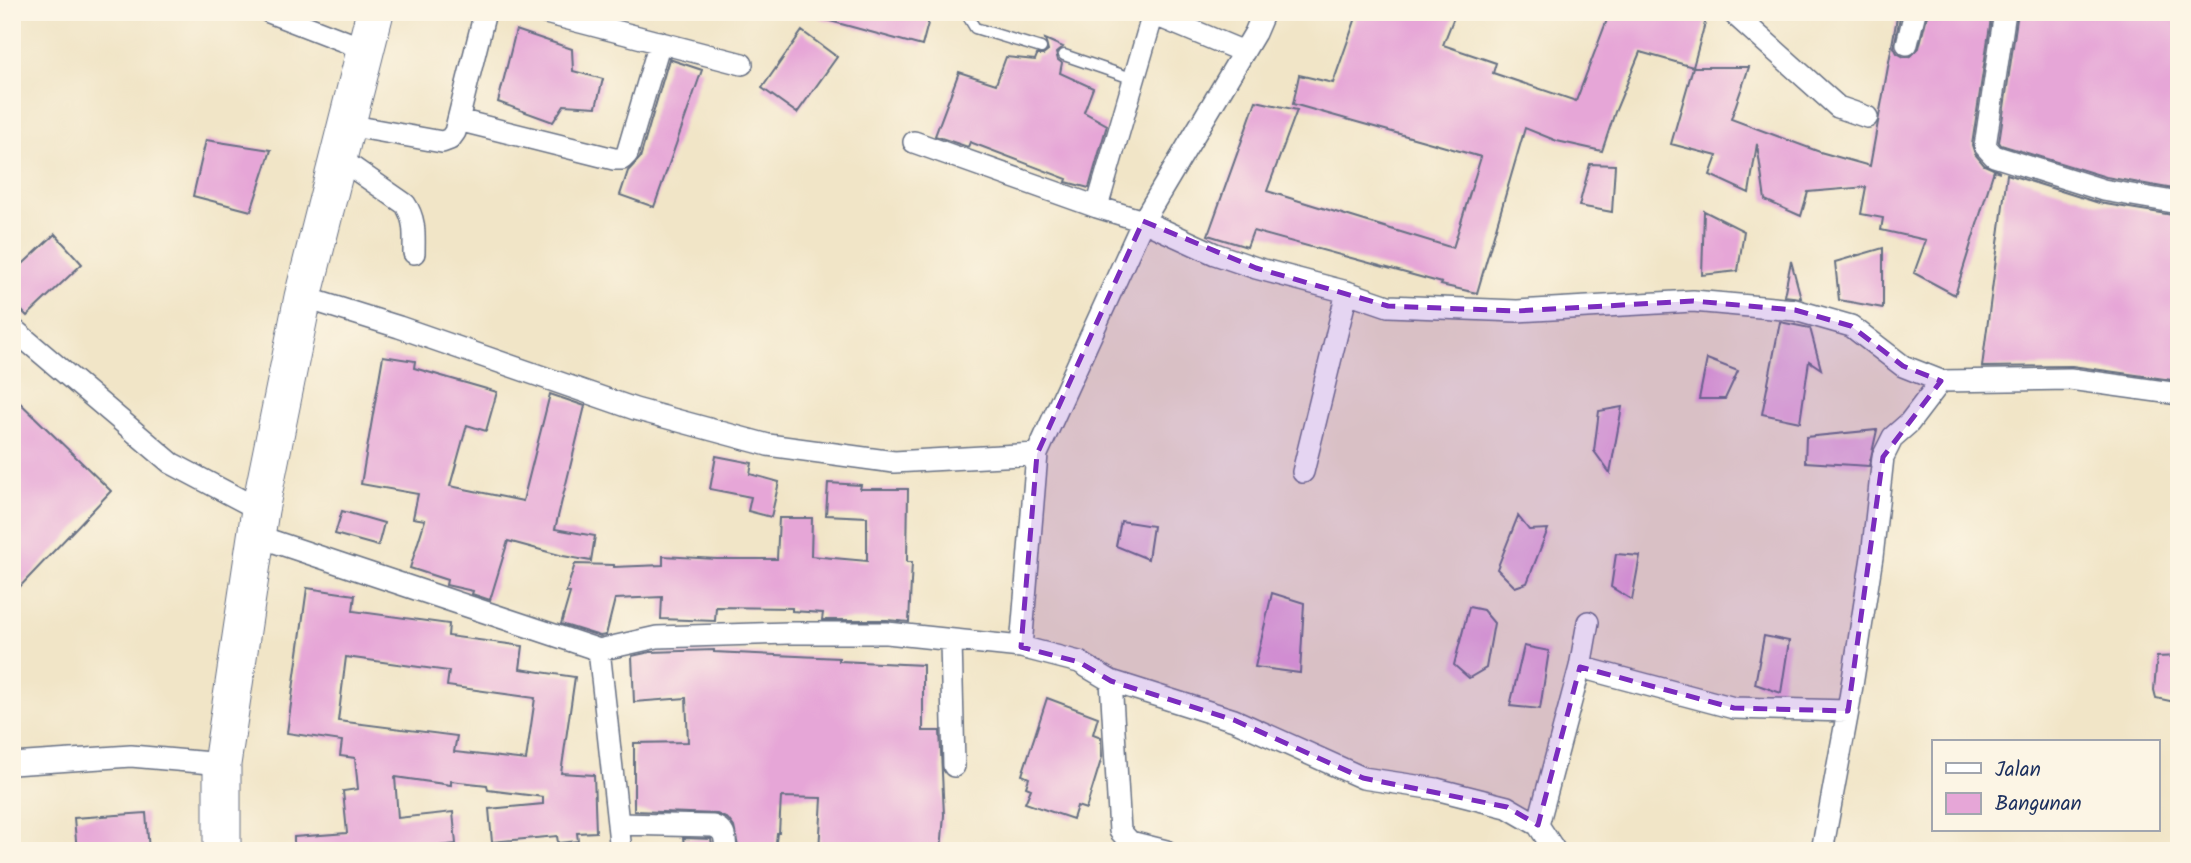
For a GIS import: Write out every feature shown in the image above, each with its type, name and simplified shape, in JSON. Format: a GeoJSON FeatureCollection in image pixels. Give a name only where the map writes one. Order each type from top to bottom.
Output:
{"type":"FeatureCollection","features":[{"type":"Feature","properties":{"kind":"highway"},"geometry":{"type":"LineString","coordinates":[[222,851],[222,764],[259,523],[303,298],[375,12]]}},
{"type":"Feature","properties":{"kind":"street"},"geometry":{"type":"LineString","coordinates":[[269,12],[367,50]]}},
{"type":"Feature","properties":{"kind":"street"},"geometry":{"type":"LineString","coordinates":[[343,142],[442,142],[450,139],[455,132],[485,12]]}},
{"type":"Feature","properties":{"kind":"street"},"geometry":{"type":"LineString","coordinates":[[542,12],[742,64]]}},
{"type":"Feature","properties":{"kind":"street"},"geometry":{"type":"LineString","coordinates":[[1021,648],[1037,454],[1143,221],[1244,52],[1264,12]]}},
{"type":"Feature","properties":{"kind":"street"},"geometry":{"type":"LineString","coordinates":[[1732,12],[1838,107],[1867,117]]}},
{"type":"Feature","properties":{"kind":"street"},"geometry":{"type":"LineString","coordinates":[[1907,44],[1915,12]]}},
{"type":"Feature","properties":{"kind":"street"},"geometry":{"type":"LineString","coordinates":[[2005,12],[1985,146],[1988,152],[2103,190],[2179,203]]}},
{"type":"Feature","properties":{"kind":"street"},"geometry":{"type":"LineString","coordinates":[[1097,207],[1150,13],[1244,52]]}},
{"type":"Feature","properties":{"kind":"street"},"geometry":{"type":"LineString","coordinates":[[458,120],[622,159],[627,155],[660,42]]}},
{"type":"Feature","properties":{"kind":"street"},"geometry":{"type":"LineString","coordinates":[[343,142],[405,204],[414,227],[414,253]]}},
{"type":"Feature","properties":{"kind":"street"},"geometry":{"type":"LineString","coordinates":[[914,142],[1143,221],[1215,254],[1388,306],[1517,311],[1693,302],[1795,310],[1851,326],[1903,366],[1941,381],[2070,379],[2179,394]]}},
{"type":"Feature","properties":{"kind":"street"},"geometry":{"type":"LineString","coordinates":[[1303,472],[1347,292]]}},
{"type":"Feature","properties":{"kind":"street"},"geometry":{"type":"LineString","coordinates":[[303,298],[399,327],[635,409],[768,445],[894,462],[1037,454]]}},
{"type":"Feature","properties":{"kind":"street"},"geometry":{"type":"LineString","coordinates":[[12,328],[171,463],[259,523],[598,650],[657,637],[789,633],[887,633],[1021,648],[1079,662],[1111,681],[1234,720],[1363,778],[1436,789],[1507,807],[1538,825],[1555,851]]}},
{"type":"Feature","properties":{"kind":"street"},"geometry":{"type":"LineString","coordinates":[[1822,851],[1848,711],[1872,557],[1883,457],[1894,437],[1909,423],[1941,381]]}},
{"type":"Feature","properties":{"kind":"street"},"geometry":{"type":"LineString","coordinates":[[1538,825],[1580,667],[1588,622]]}},
{"type":"Feature","properties":{"kind":"street"},"geometry":{"type":"LineString","coordinates":[[951,641],[954,766]]}},
{"type":"Feature","properties":{"kind":"street"},"geometry":{"type":"LineString","coordinates":[[598,650],[621,851]]}},
{"type":"Feature","properties":{"kind":"street"},"geometry":{"type":"LineString","coordinates":[[1580,667],[1734,708],[1848,711]]}},
{"type":"Feature","properties":{"kind":"street"},"geometry":{"type":"LineString","coordinates":[[1111,681],[1120,831],[1130,842],[1166,851]]}},
{"type":"Feature","properties":{"kind":"street"},"geometry":{"type":"LineString","coordinates":[[12,764],[131,756],[222,764]]}},
{"type":"Feature","properties":{"kind":"street"},"geometry":{"type":"LineString","coordinates":[[618,824],[713,826],[721,828],[724,833],[726,851]]}},
{"type":"Feature","properties":{"kind":"lane"},"geometry":{"type":"LineString","coordinates":[[971,12],[969,18],[975,28],[1041,48]]}},
{"type":"Feature","properties":{"kind":"lane"},"geometry":{"type":"LineString","coordinates":[[1064,55],[1134,79]]}},
{"type":"Feature","properties":{"kind":"highlighted area"},"geometry":{"type":"Polygon","coordinates":[[[1143,221],[1256,268],[1388,306],[1517,311],[1693,301],[1795,310],[1851,326],[1903,366],[1941,381],[1883,457],[1848,711],[1734,708],[1580,667],[1538,825],[1507,807],[1363,778],[1234,720],[1111,681],[1079,662],[1021,647],[1037,454],[1143,221]]]}},
{"type":"Feature","properties":{"kind":"building"},"geometry":{"type":"Polygon","coordinates":[[[820,12],[931,12],[922,46],[819,18],[820,12]]]}},
{"type":"Feature","properties":{"kind":"building"},"geometry":{"type":"Polygon","coordinates":[[[1358,12],[1456,12],[1443,45],[1496,63],[1493,73],[1576,101],[1610,12],[1708,12],[1693,67],[1640,52],[1602,151],[1557,141],[1525,128],[1477,293],[1253,231],[1247,247],[1208,235],[1256,101],[1297,110],[1267,191],[1453,248],[1481,157],[1293,104],[1299,75],[1333,83],[1358,12]]]}},
{"type":"Feature","properties":{"kind":"building"},"geometry":{"type":"Polygon","coordinates":[[[1898,12],[1901,12],[1894,47],[1897,53],[1904,57],[1911,56],[1919,48],[1928,12],[1992,12],[1972,145],[1984,165],[2000,172],[1994,170],[1955,295],[1914,273],[1926,240],[1881,230],[1883,218],[1861,214],[1866,187],[1808,192],[1801,216],[1765,200],[1757,144],[1749,193],[1710,175],[1717,156],[1671,144],[1693,67],[1749,67],[1731,119],[1820,152],[1870,166],[1898,12]]]}},
{"type":"Feature","properties":{"kind":"building"},"geometry":{"type":"Polygon","coordinates":[[[2018,12],[2179,12],[2179,190],[2106,177],[2001,145],[1999,142],[2018,12]]]}},
{"type":"Feature","properties":{"kind":"building"},"geometry":{"type":"Polygon","coordinates":[[[516,30],[572,49],[573,71],[603,79],[596,107],[564,105],[553,122],[498,102],[516,30]]]}},
{"type":"Feature","properties":{"kind":"building"},"geometry":{"type":"Polygon","coordinates":[[[802,31],[837,57],[797,113],[762,88],[802,31]]]}},
{"type":"Feature","properties":{"kind":"building"},"geometry":{"type":"Polygon","coordinates":[[[1045,39],[1063,47],[1056,53],[1062,63],[1060,73],[1093,88],[1084,112],[1107,125],[1089,188],[1066,182],[1067,179],[970,142],[968,147],[935,136],[959,72],[996,84],[1006,57],[1035,60],[1037,55],[1048,51],[1045,39]]]}},
{"type":"Feature","properties":{"kind":"building"},"geometry":{"type":"Polygon","coordinates":[[[669,59],[702,70],[654,207],[620,195],[628,171],[640,158],[669,59]]]}},
{"type":"Feature","properties":{"kind":"building"},"geometry":{"type":"Polygon","coordinates":[[[206,140],[271,150],[251,211],[193,196],[206,140]]]}},
{"type":"Feature","properties":{"kind":"building"},"geometry":{"type":"Polygon","coordinates":[[[1590,164],[1615,165],[1612,212],[1579,206],[1590,164]]]}},
{"type":"Feature","properties":{"kind":"building"},"geometry":{"type":"Polygon","coordinates":[[[2007,174],[2099,203],[2179,216],[2179,381],[2072,366],[1982,367],[2007,174]]]}},
{"type":"Feature","properties":{"kind":"building"},"geometry":{"type":"Polygon","coordinates":[[[1704,211],[1744,231],[1738,271],[1702,275],[1704,211]]]}},
{"type":"Feature","properties":{"kind":"building"},"geometry":{"type":"Polygon","coordinates":[[[55,234],[82,264],[27,316],[12,301],[12,274],[55,234]]]}},
{"type":"Feature","properties":{"kind":"building"},"geometry":{"type":"Polygon","coordinates":[[[1883,248],[1883,308],[1839,300],[1835,262],[1883,248]]]}},
{"type":"Feature","properties":{"kind":"building"},"geometry":{"type":"Polygon","coordinates":[[[1791,261],[1801,298],[1784,296],[1791,261]]]}},
{"type":"Feature","properties":{"kind":"building"},"geometry":{"type":"Polygon","coordinates":[[[1780,322],[1810,328],[1821,369],[1809,361],[1800,422],[1762,414],[1780,322]]]}},
{"type":"Feature","properties":{"kind":"building"},"geometry":{"type":"Polygon","coordinates":[[[383,356],[415,361],[414,368],[497,392],[486,431],[467,425],[450,486],[523,501],[550,394],[585,406],[555,529],[595,536],[591,561],[508,541],[490,600],[472,594],[473,591],[446,585],[447,580],[410,568],[425,520],[413,518],[418,494],[361,484],[383,356]]]}},
{"type":"Feature","properties":{"kind":"building"},"geometry":{"type":"Polygon","coordinates":[[[1707,359],[1738,371],[1725,399],[1699,399],[1707,359]]]}},
{"type":"Feature","properties":{"kind":"building"},"geometry":{"type":"Polygon","coordinates":[[[12,395],[111,491],[12,595],[12,395]]]}},
{"type":"Feature","properties":{"kind":"building"},"geometry":{"type":"Polygon","coordinates":[[[1622,407],[1610,473],[1594,451],[1599,411],[1622,407]]]}},
{"type":"Feature","properties":{"kind":"building"},"geometry":{"type":"Polygon","coordinates":[[[1877,430],[1869,466],[1805,462],[1806,437],[1877,430]]]}},
{"type":"Feature","properties":{"kind":"building"},"geometry":{"type":"Polygon","coordinates":[[[716,456],[752,463],[750,474],[779,482],[771,517],[748,511],[751,497],[710,489],[716,456]]]}},
{"type":"Feature","properties":{"kind":"building"},"geometry":{"type":"Polygon","coordinates":[[[828,483],[861,485],[860,489],[908,489],[907,562],[912,562],[909,622],[822,620],[823,613],[792,611],[792,608],[716,607],[715,621],[661,619],[662,597],[615,599],[606,635],[600,636],[561,624],[570,593],[566,592],[575,564],[614,567],[663,565],[663,556],[777,559],[779,518],[812,518],[811,556],[867,561],[867,517],[826,515],[828,483]]]}},
{"type":"Feature","properties":{"kind":"building"},"geometry":{"type":"Polygon","coordinates":[[[342,511],[384,523],[378,546],[335,534],[342,511]]]}},
{"type":"Feature","properties":{"kind":"building"},"geometry":{"type":"Polygon","coordinates":[[[1518,516],[1529,530],[1548,529],[1527,583],[1515,587],[1497,569],[1518,516]]]}},
{"type":"Feature","properties":{"kind":"building"},"geometry":{"type":"Polygon","coordinates":[[[1121,521],[1153,526],[1148,559],[1116,546],[1121,521]]]}},
{"type":"Feature","properties":{"kind":"building"},"geometry":{"type":"Polygon","coordinates":[[[1616,554],[1640,556],[1632,600],[1611,587],[1616,554]]]}},
{"type":"Feature","properties":{"kind":"building"},"geometry":{"type":"Polygon","coordinates":[[[307,588],[355,595],[353,611],[449,624],[448,636],[523,646],[520,669],[575,677],[561,773],[594,775],[596,832],[577,833],[578,841],[558,843],[557,836],[492,842],[489,809],[543,804],[543,797],[488,790],[487,785],[451,781],[451,785],[395,777],[398,818],[453,812],[456,844],[440,846],[440,851],[294,851],[294,837],[347,833],[343,791],[358,789],[355,758],[340,756],[342,741],[287,733],[307,588]],[[346,657],[338,721],[457,736],[454,752],[526,760],[535,698],[447,686],[449,671],[346,657]]]}},
{"type":"Feature","properties":{"kind":"building"},"geometry":{"type":"Polygon","coordinates":[[[1272,593],[1304,603],[1300,673],[1255,667],[1272,593]]]}},
{"type":"Feature","properties":{"kind":"building"},"geometry":{"type":"Polygon","coordinates":[[[1469,607],[1483,610],[1494,623],[1486,668],[1469,678],[1454,665],[1469,607]]]}},
{"type":"Feature","properties":{"kind":"building"},"geometry":{"type":"Polygon","coordinates":[[[1764,636],[1789,641],[1781,693],[1755,684],[1764,636]]]}},
{"type":"Feature","properties":{"kind":"building"},"geometry":{"type":"Polygon","coordinates":[[[1524,646],[1549,651],[1540,709],[1510,706],[1524,646]]]}},
{"type":"Feature","properties":{"kind":"building"},"geometry":{"type":"Polygon","coordinates":[[[714,650],[923,665],[923,731],[940,731],[944,815],[941,851],[819,851],[822,798],[781,797],[775,851],[739,851],[734,827],[728,819],[717,814],[634,811],[634,743],[688,742],[686,698],[634,702],[632,656],[650,652],[714,650]]]}},
{"type":"Feature","properties":{"kind":"building"},"geometry":{"type":"Polygon","coordinates":[[[2179,656],[2179,703],[2156,698],[2154,690],[2157,657],[2179,656]]]}},
{"type":"Feature","properties":{"kind":"building"},"geometry":{"type":"Polygon","coordinates":[[[1047,698],[1098,717],[1093,734],[1101,737],[1102,757],[1086,809],[1077,806],[1073,819],[1025,803],[1031,789],[1026,787],[1029,778],[1022,775],[1047,698]]]}},
{"type":"Feature","properties":{"kind":"building"},"geometry":{"type":"Polygon","coordinates":[[[146,813],[149,851],[77,851],[74,818],[146,813]]]}},
{"type":"Feature","properties":{"kind":"building"},"geometry":{"type":"Polygon","coordinates":[[[683,838],[711,839],[713,851],[685,851],[683,838]]]}}]}
